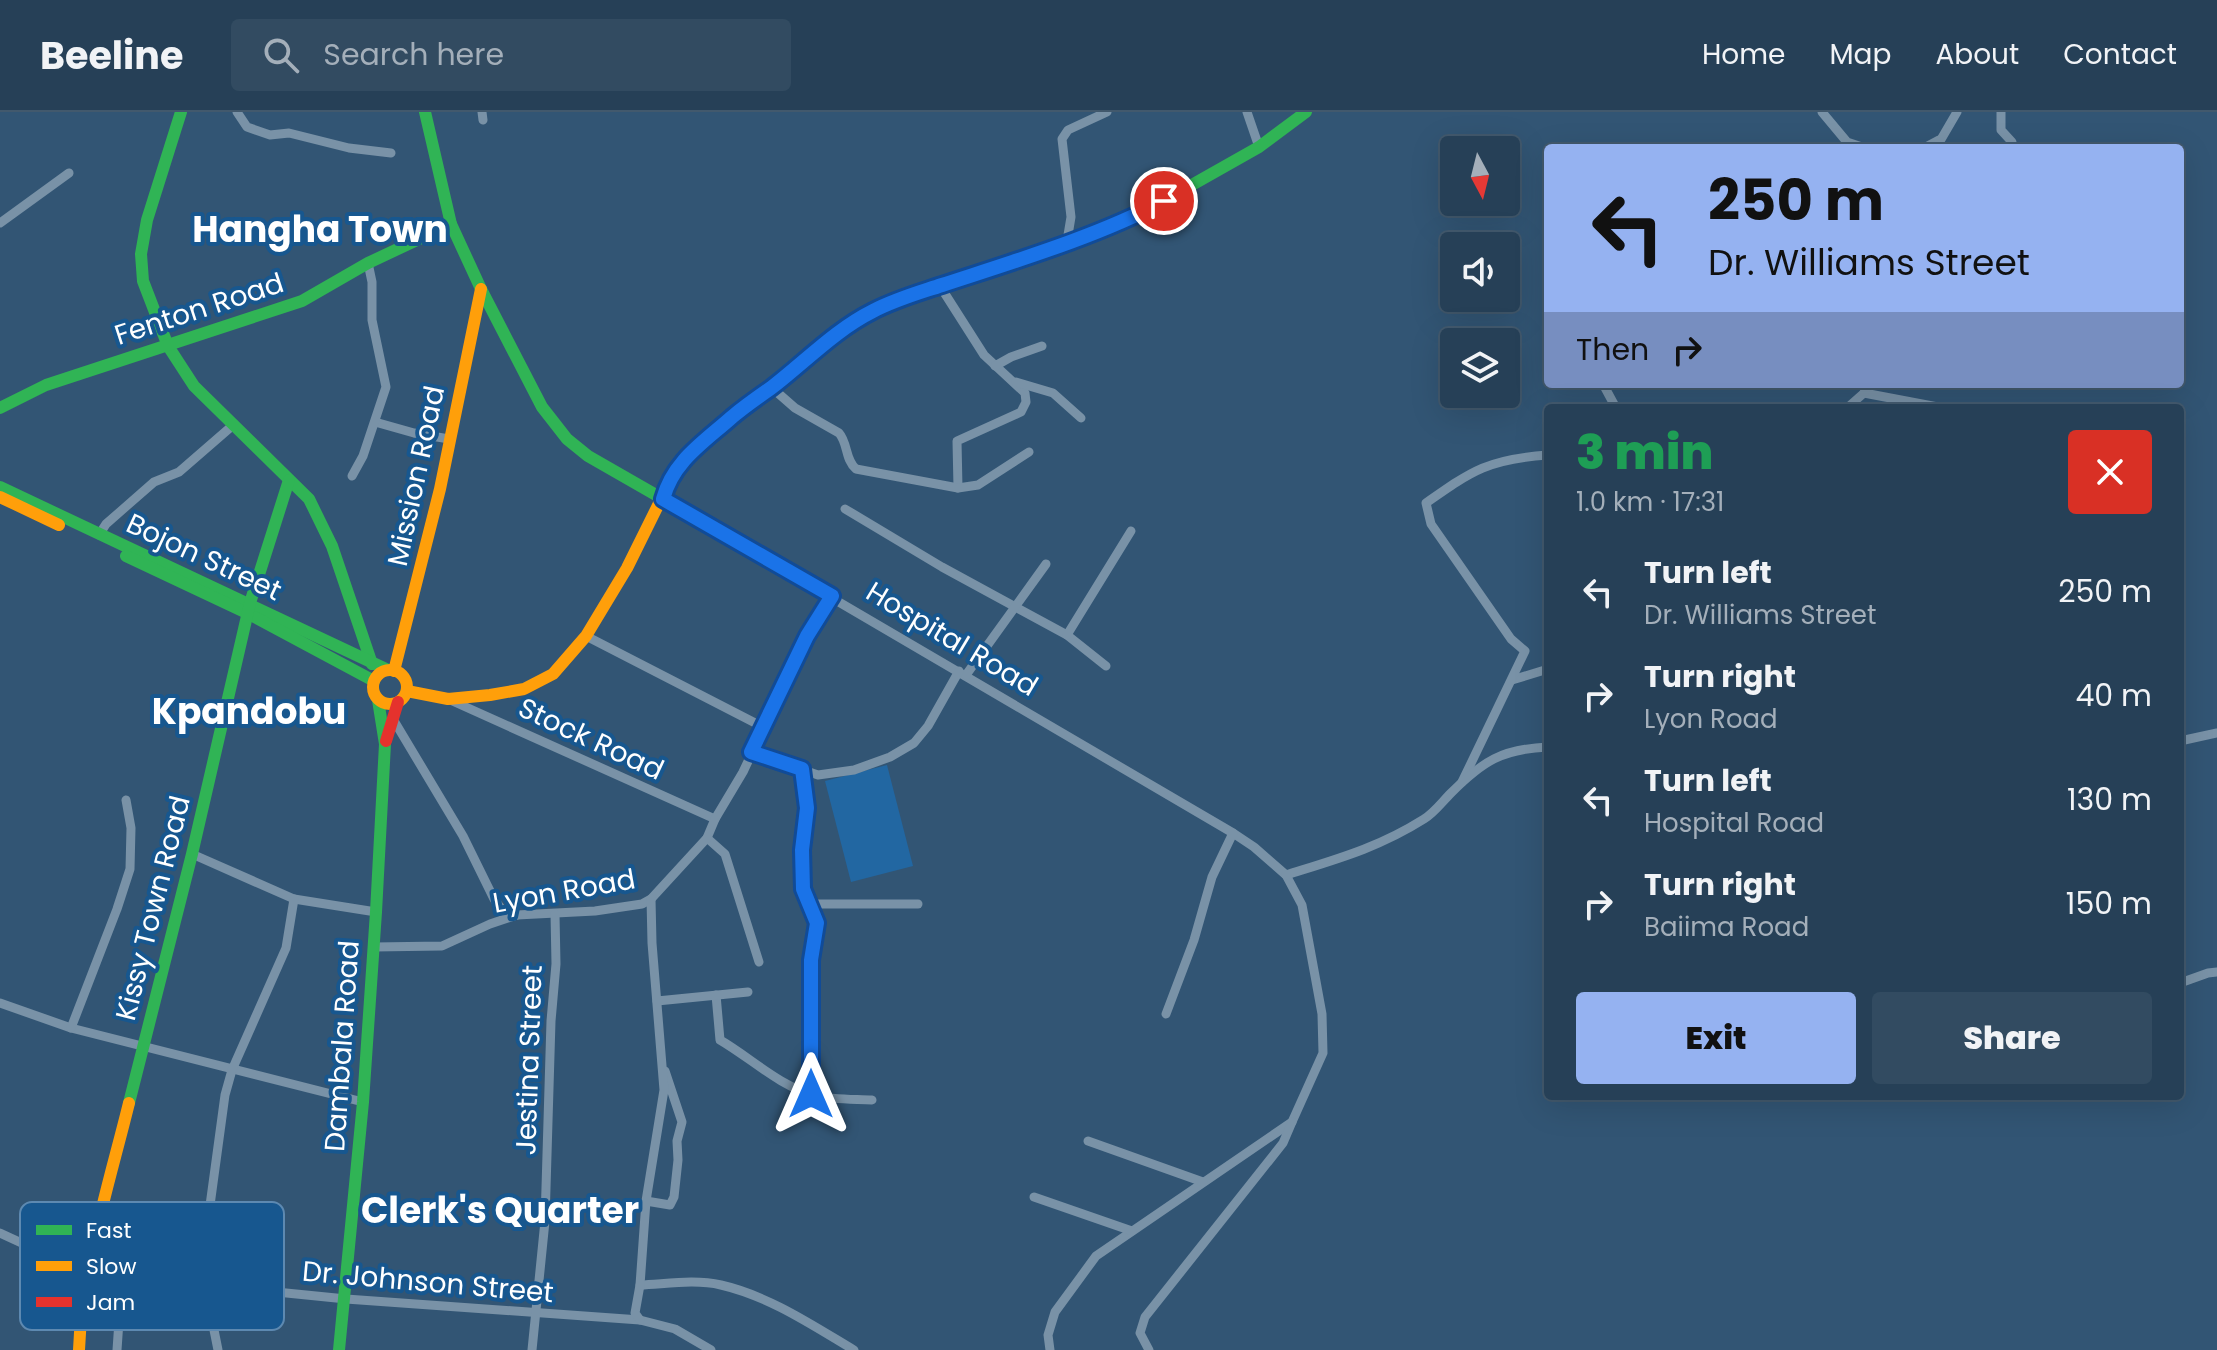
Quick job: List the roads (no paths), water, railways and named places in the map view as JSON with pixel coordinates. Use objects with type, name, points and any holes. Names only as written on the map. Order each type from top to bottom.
[{"type":"street","points":[[181,112],[147,220],[141,254],[143,281],[168,346],[194,386],[309,499],[322,520],[365,642],[368,670]]},
{"type":"street","points":[[237,112],[247,127],[270,135],[289,133],[349,148],[391,153]]},
{"type":"street","name":"Hospital Road","points":[[425,112],[451,224],[542,407],[567,439],[588,456],[1233,833],[1286,875]]},
{"type":"street","points":[[1067,241],[1071,217],[1062,139],[1068,130],[1107,112]]},
{"type":"street","points":[[407,691],[448,699],[490,695],[536,685],[553,674],[586,636],[663,499],[667,482],[679,463],[816,348],[869,312],[906,295],[940,286],[1144,212],[1259,147],[1306,112]]},
{"type":"street","points":[[1822,112],[1846,144]]},
{"type":"street","points":[[1938,144],[1957,112]]},
{"type":"street","points":[[2001,112],[2001,130],[2012,142]]},
{"type":"street","points":[[1247,113],[1259,147]]},
{"type":"street","points":[[0,223],[69,173]]},
{"type":"street","name":"Fenton Road","points":[[1,404],[46,385],[302,301],[368,263],[451,224]]},
{"type":"street","points":[[352,476],[363,456],[386,387],[372,320],[372,282],[368,263]]},
{"type":"street","points":[[940,286],[984,355],[1016,382],[1025,393],[1026,402],[1021,412],[957,441],[958,488]]},
{"type":"street","name":"Mission Road","points":[[391,671],[440,489],[481,289]]},
{"type":"street","points":[[995,366],[1042,346]]},
{"type":"street","points":[[1016,382],[1053,393],[1081,418]]},
{"type":"street","points":[[771,387],[795,408],[839,433],[844,439],[851,465],[856,469],[958,488],[978,485],[1029,452]]},
{"type":"street","points":[[1851,404],[1866,389],[1927,404]]},
{"type":"street","points":[[375,422],[449,439]]},
{"type":"street","points":[[99,535],[106,524],[154,482],[179,472],[232,426]]},
{"type":"street","points":[[1462,782],[1525,651],[1511,639],[1431,524],[1426,503],[1463,477],[1491,463],[1513,457],[1544,455]]},
{"type":"street","name":"Kissy Town Road","points":[[105,1202],[192,854],[248,608],[289,480]]},
{"type":"street","name":"Bojon Street","points":[[0,487],[368,670],[391,671]]},
{"type":"street","name":"Bojon Street","points":[[0,497],[248,608]]},
{"type":"street","points":[[845,509],[942,567],[1067,635],[1106,666]]},
{"type":"street","points":[[1067,635],[1131,531]]},
{"type":"street","points":[[751,752],[818,775],[854,770],[890,757],[914,743],[1046,564]]},
{"type":"street","name":"Lyon Road","points":[[374,947],[442,946],[517,915],[595,911],[642,904],[651,899],[707,838],[743,772],[807,636],[832,596]]},
{"type":"street","points":[[586,636],[763,727]]},
{"type":"street","name":"Dambala Road","points":[[339,1350],[363,1102],[385,744],[378,700],[368,670]]},
{"type":"street","points":[[1512,680],[1544,670]]},
{"type":"street","points":[[391,671],[404,677],[407,691]]},
{"type":"street","points":[[378,700],[389,704],[398,702],[407,691]]},
{"type":"street","name":"Stock Road","points":[[448,699],[715,819]]},
{"type":"street","name":"Dambala Road","points":[[385,744],[398,702]]},
{"type":"street","points":[[393,719],[463,836],[494,899],[503,911],[517,915]]},
{"type":"street","points":[[2184,740],[2217,733]]},
{"type":"street","points":[[1149,1350],[1140,1333],[1145,1317],[1283,1143],[1323,1053],[1322,1027],[1302,905],[1286,875],[1378,845],[1428,816],[1462,782],[1496,756],[1544,747]]},
{"type":"street","points":[[802,769],[807,808],[802,850],[803,889],[817,923],[811,960],[811,1094]]},
{"type":"street","points":[[71,1028],[130,869],[131,828],[126,800]]},
{"type":"street","points":[[1166,1014],[1194,940],[1212,877],[1233,833]]},
{"type":"street","points":[[707,838],[725,854],[759,962]]},
{"type":"street","points":[[192,854],[294,899],[376,912]]},
{"type":"street","points":[[210,1202],[225,1095],[232,1070],[286,948],[294,899]]},
{"type":"street","points":[[490,924],[494,899]]},
{"type":"street","points":[[640,1320],[635,1313],[646,1201],[664,1090],[651,899]]},
{"type":"street","points":[[811,904],[918,904]]},
{"type":"street","name":"Jestina Street","points":[[532,1350],[545,1221],[551,1021],[556,964],[555,914]]},
{"type":"street","points":[[2184,982],[2217,972]]},
{"type":"street","points":[[657,1001],[748,992]]},
{"type":"street","points":[[716,995],[720,1040],[747,1055],[773,1076],[827,1098],[872,1100]]},
{"type":"street","points":[[0,1003],[71,1028],[363,1102]]},
{"type":"street","points":[[646,1201],[670,1205],[674,1197],[678,1160],[677,1141],[682,1122],[661,1061]]},
{"type":"street","points":[[1050,1350],[1048,1335],[1055,1312],[1096,1256],[1292,1122]]},
{"type":"street","points":[[1088,1141],[1203,1182]]},
{"type":"street","points":[[1034,1197],[1132,1231]]},
{"type":"street","name":"Dr. Johnson Street","points":[[0,1233],[20,1242]]},
{"type":"street","points":[[640,1285],[720,1285],[782,1308],[854,1350]]},
{"type":"street","name":"Dr. Johnson Street","points":[[284,1293],[640,1320],[675,1329],[711,1350]]},
{"type":"street","name":"Kissy Town Road","points":[[79,1350],[81,1330]]},
{"type":"street","points":[[117,1350],[118,1330]]},
{"type":"street","points":[[214,1330],[218,1350]]},
{"type":"district","name":"Hangha Town","points":[[320,229]]},
{"type":"district","name":"Kpandobu","points":[[249,711]]},
{"type":"district","name":"Clerk's Quarter","points":[[500,1210]]}]
